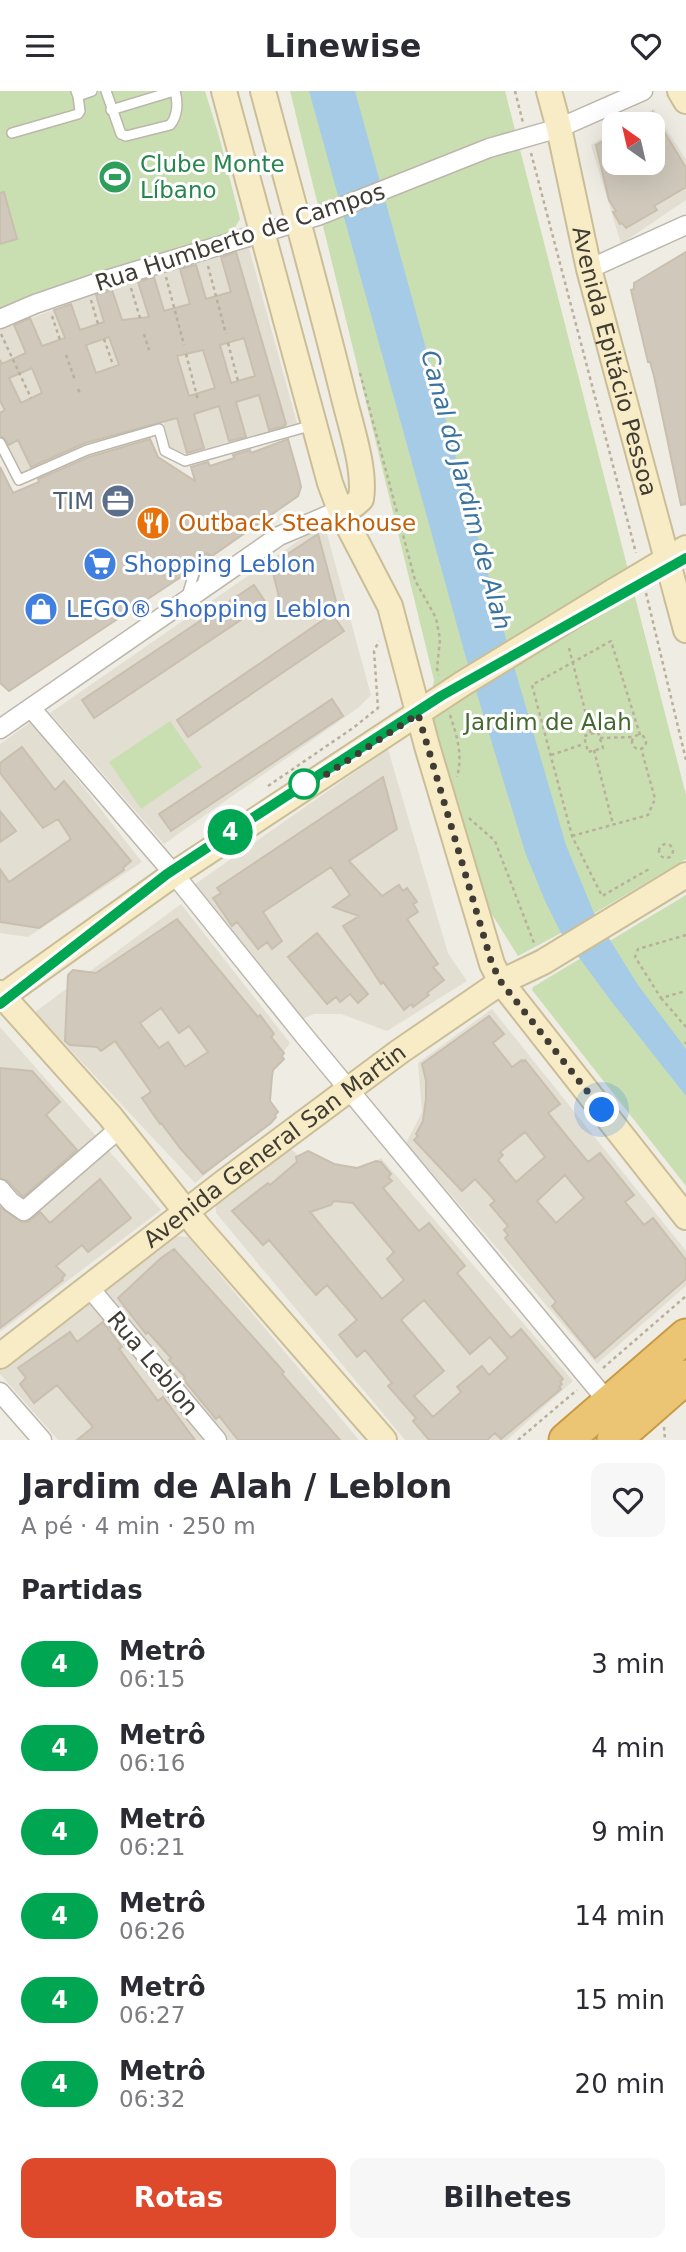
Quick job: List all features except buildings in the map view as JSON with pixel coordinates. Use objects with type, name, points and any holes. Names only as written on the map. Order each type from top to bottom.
[{"type":"highway","points":[[566,1440],[595,1395],[686,1336]]},
{"type":"highway","points":[[614,1440],[686,1377]]},
{"type":"main road","points":[[224,91],[330,482],[340,510],[390,606],[418,714],[492,964],[501,982],[686,1216]]},
{"type":"main road","points":[[263,91],[326,323],[357,455],[362,494],[358,502],[340,510]]},
{"type":"main road","name":"Avenida Epitácio Pessoa","points":[[548,91],[559,128],[589,269],[677,554],[686,630]]},
{"type":"main road","points":[[680,91],[686,101]]},
{"type":"main road","points":[[384,1440],[187,1211],[120,1128],[1,995],[174,874],[453,690],[677,554]]},
{"type":"main road","name":"Avenida General San Martin","points":[[0,1356],[348,1089],[501,982],[552,956],[686,875]]},
{"type":"street","name":"Rua Humberto de Campos","points":[[0,320],[35,304],[99,282],[333,210],[489,148],[559,128],[643,91]]},
{"type":"street","points":[[589,269],[686,225]]},
{"type":"street","points":[[0,729],[279,536],[340,510]]},
{"type":"street","points":[[31,708],[174,874],[595,1395]]},
{"type":"street","points":[[0,1189],[11,1202],[24,1211],[120,1128]]},
{"type":"street","name":"Rua Leblon","points":[[88,1286],[218,1440]]},
{"type":"street","points":[[0,1392],[42,1440]]},
{"type":"lane","points":[[12,133],[78,114],[80,111],[77,93],[92,91]]},
{"type":"lane","points":[[106,91],[111,110],[121,134],[126,136],[170,125],[175,120],[175,91],[111,110]]},
{"type":"lane","points":[[0,443],[19,479],[87,450],[159,429],[165,451],[185,461],[315,425]]},
{"type":"lane","points":[[200,590],[206,571],[206,560]]},
{"type":"lane","points":[[185,601],[193,569]]},
{"type":"path","points":[[515,91],[642,574],[686,760]]},
{"type":"path","points":[[209,269],[226,334]]},
{"type":"path","points":[[167,282],[184,345]]},
{"type":"path","points":[[132,292],[140,318]]},
{"type":"path","points":[[92,304],[99,324]]},
{"type":"path","points":[[51,316],[60,339]]},
{"type":"path","points":[[144,334],[149,350]]},
{"type":"path","points":[[3,339],[31,398]]},
{"type":"path","points":[[104,339],[113,365]]},
{"type":"path","points":[[228,342],[238,381]]},
{"type":"path","points":[[186,353],[198,400]]},
{"type":"path","points":[[66,355],[75,380]]},
{"type":"path","points":[[358,365],[415,580],[436,618],[440,639],[437,669],[453,690],[460,746],[460,766],[455,783]]},
{"type":"path","points":[[641,748],[646,741],[640,735],[611,641],[532,685],[572,836],[602,895],[651,868]]},
{"type":"path","points":[[569,647],[591,734]]},
{"type":"path","points":[[267,787],[378,708],[374,651]]},
{"type":"path","points":[[598,732],[600,738],[603,748],[588,752],[583,736],[598,732]]},
{"type":"path","points":[[600,738],[640,735]]},
{"type":"path","points":[[634,737],[633,745],[641,748]]},
{"type":"path","points":[[551,754],[586,744]]},
{"type":"path","points":[[572,836],[648,815],[655,799],[641,748]]},
{"type":"path","points":[[594,750],[613,824]]},
{"type":"path","points":[[464,811],[495,841],[552,956]]},
{"type":"path","points":[[667,843],[673,849],[671,856],[667,858],[662,857],[659,851],[660,846],[667,843]]},
{"type":"path","points":[[686,935],[638,949],[635,957],[661,998],[686,1027]]},
{"type":"path","points":[[661,998],[685,993]]},
{"type":"path","points":[[600,1370],[686,1296]]},
{"type":"path","points":[[518,1440],[595,1395]]},
{"type":"path","points":[[664,1427],[665,1440]]},
{"type":"shaded area","points":[[665,127],[686,160],[686,200],[621,244],[591,145],[602,138],[602,175],[665,175]]},
{"type":"shaded area","points":[[249,248],[297,423],[186,454],[170,447],[163,421],[84,444],[22,473],[0,433],[0,330],[95,294]]},
{"type":"shaded area","points":[[324,523],[371,695],[358,708],[164,844],[50,713]]},
{"type":"shaded area","points":[[32,721],[142,862],[28,937],[0,933],[0,744]]},
{"type":"shaded area","points":[[388,749],[448,953],[467,981],[387,1031],[341,1014],[314,1014],[300,1020],[191,887]]},
{"type":"shaded area","points":[[181,904],[290,1043],[266,1077],[273,1120],[195,1183],[35,1012]]},
{"type":"shaded area","points":[[492,1009],[686,1251],[686,1286],[597,1364],[406,1143],[422,1112],[418,1063]]},
{"type":"shaded area","points":[[0,1027],[161,1210],[0,1332]]},
{"type":"shaded area","points":[[290,1148],[307,1163],[360,1169],[381,1158],[573,1381],[507,1440],[405,1440],[216,1213],[216,1204]]},
{"type":"shaded area","points":[[176,1236],[188,1237],[359,1440],[225,1440],[102,1292]]},
{"type":"shaded area","points":[[91,1298],[213,1440],[58,1440],[0,1374],[0,1369]]},
{"type":"green space","name":"Clube Monte Líbano","points":[[0,91],[205,91],[240,219],[231,234],[0,310]]},
{"type":"green space","name":"Jardim de Alah","points":[[290,91],[505,91],[686,795],[686,859],[518,956],[486,905],[427,722],[434,680]]},
{"type":"green space","points":[[170,721],[202,767],[141,809],[109,762]]},
{"type":"green space","points":[[686,895],[686,1186],[532,990]]},
{"type":"water","points":[[309,91],[355,91],[505,635],[566,845],[594,913],[638,985],[686,1049],[686,1096],[561,933],[525,852],[466,658]]},
{"type":"metro line","name":"4","points":[[0,1004],[167,874],[240,826],[441,696],[686,558]]},
{"type":"place","name":"Clube Monte Líbano","points":[[115,177]]},
{"type":"place","name":"TIM","points":[[118,501]]},
{"type":"place","name":"Outback Steakhouse","points":[[153,523]]},
{"type":"place","name":"Shopping Leblon","points":[[100,564]]},
{"type":"place","name":"LEGO® Shopping Leblon","points":[[41,609]]},
{"type":"route","points":[[304,784],[315,782],[418,714],[492,964],[501,982],[602,1110]]},
{"type":"water label","name":"Canal do Jardim de Alah","points":[[466,490]]}]
